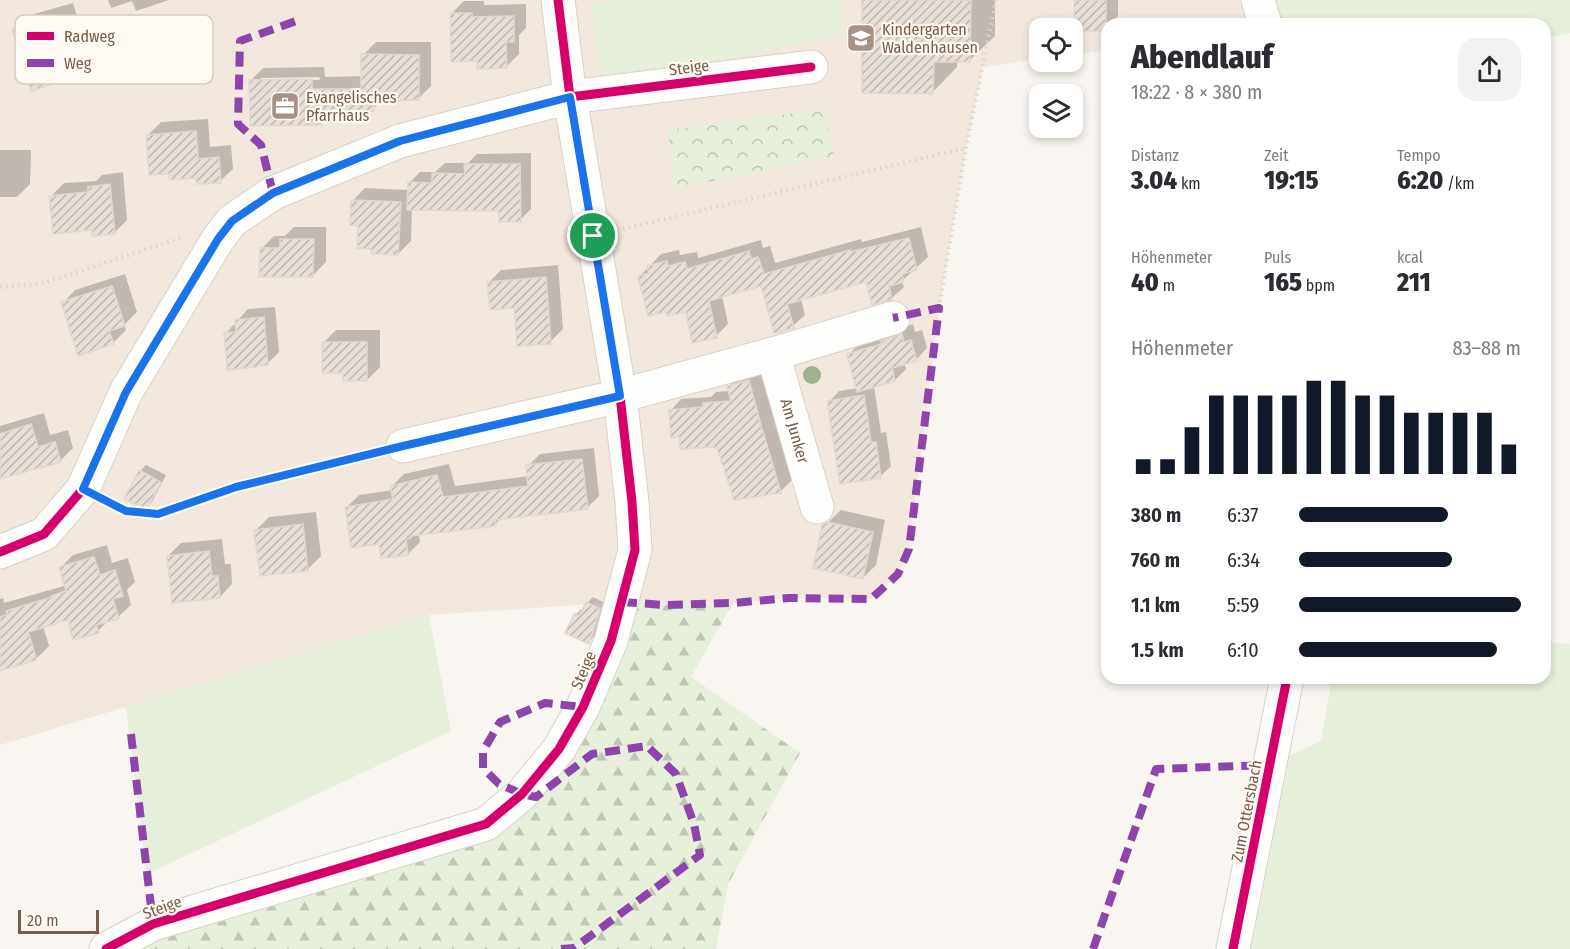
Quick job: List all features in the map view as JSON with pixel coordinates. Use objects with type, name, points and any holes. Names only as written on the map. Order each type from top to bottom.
[{"type":"street","name":"Steige","points":[[106,949],[153,924],[486,825],[522,794],[559,749],[583,708],[611,640],[634,550],[632,502],[620,396],[570,97],[558,0]]},
{"type":"street","points":[[1258,0],[1262,18]]},
{"type":"street","name":"Steige","points":[[570,97],[812,67]]},
{"type":"street","points":[[0,552],[44,534],[83,489],[126,392],[218,239],[232,221],[273,193],[389,145],[570,97]]},
{"type":"street","points":[[403,446],[620,396],[893,318]]},
{"type":"street","name":"Am Junker","points":[[773,354],[817,507]]},
{"type":"street","name":"Zum Ottersbach","points":[[1233,949],[1286,684]]},
{"type":"path","points":[[939,308],[966,148],[996,0]]},
{"type":"path","points":[[593,236],[966,148]]},
{"type":"path","points":[[0,287],[44,283],[198,232],[218,239]]},
{"type":"path","points":[[83,489],[126,511],[158,514],[236,487],[403,446]]},
{"type":"shaded area","points":[[0,0],[1258,0],[1263,18],[1101,18],[1101,51],[1083,54],[1083,18],[1029,18],[1029,60],[983,67],[966,148],[939,308],[909,549],[898,574],[871,599],[789,598],[733,603],[665,605],[622,602],[429,615],[0,745]]},
{"type":"green space","points":[[626,0],[840,0],[843,34],[602,86],[591,3]]},
{"type":"green space","points":[[1258,0],[1570,0],[1570,33],[1551,37],[1551,18],[1263,18]]},
{"type":"green space","points":[[824,109],[834,156],[675,189],[668,130]]},
{"type":"green space","points":[[622,602],[665,605],[733,603],[691,677],[800,753],[728,884],[716,949],[106,949],[486,824],[522,794]]},
{"type":"green space","points":[[429,615],[451,731],[147,874],[126,707]]},
{"type":"green space","points":[[1551,642],[1570,644],[1570,949],[1233,949],[1270,765],[1321,741],[1331,684],[1551,684]]},
{"type":"building","points":[[862,0],[971,0],[970,62],[934,62],[933,94],[862,93]]},
{"type":"building","points":[[1074,0],[1106,0],[1106,18],[1101,18],[1101,31],[1083,31],[1083,18],[1074,18]]},
{"type":"building","points":[[450,13],[472,13],[472,17],[514,16],[514,42],[506,42],[507,68],[477,69],[477,61],[451,62]]},
{"type":"building","points":[[361,54],[419,55],[419,100],[374,101],[374,111],[320,111],[321,125],[250,126],[249,80],[312,79],[312,89],[361,89]]},
{"type":"building","points":[[29,84],[53,84],[31,91]]},
{"type":"building","points":[[196,131],[198,159],[219,157],[221,183],[196,184],[196,178],[169,180],[169,174],[149,175],[146,135]]},
{"type":"building","points":[[464,164],[520,164],[521,222],[499,222],[498,211],[407,210],[408,182],[432,183],[432,173],[465,174]]},
{"type":"building","points":[[110,184],[115,234],[92,236],[92,230],[53,234],[49,196],[88,192],[88,187]]},
{"type":"building","points":[[351,200],[401,202],[398,255],[371,254],[371,249],[357,248],[358,226],[350,225]]},
{"type":"building","points":[[909,238],[917,270],[902,274],[904,282],[889,286],[892,300],[872,305],[866,282],[787,304],[794,328],[774,333],[761,286],[709,301],[717,338],[692,343],[686,312],[667,316],[666,312],[648,316],[638,276],[649,273],[647,266],[667,261],[668,266],[685,262],[687,269],[749,251],[751,259],[758,257],[764,274],[850,250],[850,252]]},
{"type":"building","points":[[280,239],[314,239],[313,277],[259,277],[260,248],[280,248]]},
{"type":"building","points":[[546,277],[551,344],[517,346],[514,308],[490,310],[487,282]]},
{"type":"building","points":[[112,286],[125,326],[109,331],[114,344],[78,356],[61,302]]},
{"type":"building","points":[[264,317],[268,365],[227,370],[224,333],[236,332],[235,320]]},
{"type":"building","points":[[902,334],[904,342],[911,340],[917,361],[892,368],[895,381],[857,392],[847,354],[882,344],[881,341]]},
{"type":"building","points":[[322,342],[367,342],[367,381],[343,381],[343,373],[322,373]]},
{"type":"building","points":[[749,380],[781,493],[734,500],[717,447],[680,449],[679,437],[671,438],[669,410],[703,407],[703,403],[731,401],[727,386]]},
{"type":"building","points":[[864,395],[871,442],[876,442],[881,478],[840,484],[827,401]]},
{"type":"building","points":[[31,424],[38,447],[55,442],[61,462],[0,479],[0,434]]},
{"type":"building","points":[[582,459],[588,509],[495,520],[496,526],[411,536],[406,539],[408,555],[381,559],[379,544],[351,548],[345,507],[393,499],[390,486],[437,475],[443,497],[528,486],[526,465]]},
{"type":"building","points":[[139,470],[161,482],[146,510],[124,499]]},
{"type":"building","points":[[827,522],[873,532],[863,579],[813,568],[822,525]]},
{"type":"building","points":[[303,524],[308,571],[260,576],[254,530]]},
{"type":"building","points":[[209,551],[212,576],[218,576],[220,598],[172,603],[167,556]]},
{"type":"building","points":[[94,557],[100,575],[115,570],[123,596],[113,599],[119,619],[96,625],[99,633],[73,640],[68,620],[28,632],[37,660],[0,671],[0,617],[8,614],[6,611],[66,591],[59,567]]},
{"type":"building","points":[[586,602],[600,609],[589,644],[565,633],[574,614],[579,616]]},
{"type":"marked path","points":[[273,193],[261,145],[238,124],[240,41],[296,21]]},
{"type":"marked path","points":[[622,602],[665,605],[733,603],[789,598],[871,599],[898,574],[909,549],[939,308],[893,318]]},
{"type":"marked path","points":[[561,949],[574,948],[700,855],[694,824],[676,774],[647,746],[592,754],[536,797],[522,794],[499,784],[483,768],[483,751],[500,722],[545,703],[583,707]]},
{"type":"marked path","points":[[131,734],[153,924]]},
{"type":"marked path","points":[[1093,949],[1156,769],[1270,765]]},
{"type":"cycle path","points":[[106,949],[153,924],[486,824],[522,794],[559,749],[583,707],[611,641],[635,550],[620,396],[570,97],[558,0]]},
{"type":"cycle path","points":[[0,552],[44,534],[83,489],[126,392],[218,239],[232,221],[273,193],[400,141],[570,97],[811,67]]},
{"type":"cycle path","points":[[1233,949],[1286,684]]},
{"type":"place","name":"Kindergarten Waldenhausen","points":[[861,38]]},
{"type":"place","name":"Evangelisches Pfarrhaus","points":[[285,106]]},
{"type":"route","points":[[570,97],[593,236],[620,396],[236,487],[158,514],[126,511],[83,489],[126,392],[218,239],[232,221],[273,193],[400,141],[570,97]]}]
